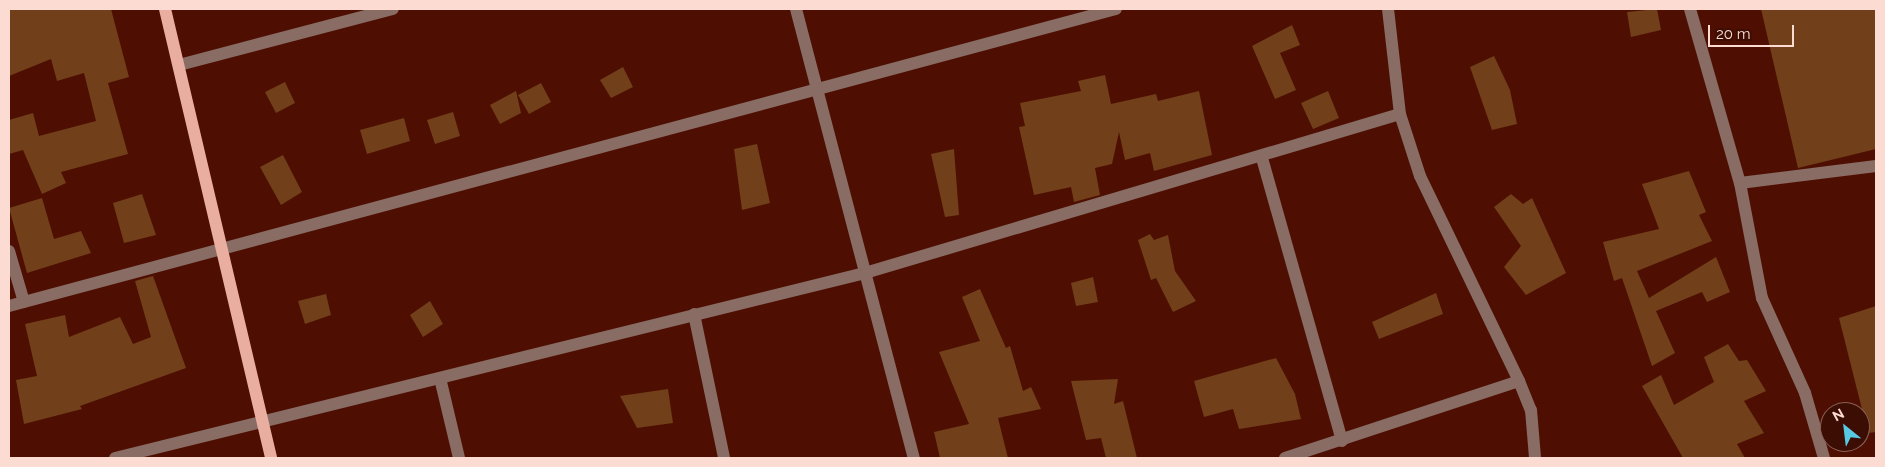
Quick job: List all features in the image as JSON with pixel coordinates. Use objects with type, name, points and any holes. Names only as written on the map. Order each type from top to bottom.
[{"type":"main road","points":[[166,9],[219,246],[271,458]]},
{"type":"street","points":[[179,65],[354,13],[392,9]]},
{"type":"street","points":[[796,9],[914,458]]},
{"type":"street","points":[[9,306],[219,246],[1116,9]]},
{"type":"street","points":[[1388,9],[1400,114],[1431,205],[1519,381],[1530,410],[1535,458]]},
{"type":"street","points":[[1690,9],[1740,183],[1762,298],[1804,393],[1824,458]]},
{"type":"street","points":[[115,458],[261,419],[440,378],[865,273],[1262,158],[1400,114]]},
{"type":"street","points":[[1262,158],[1342,441]]},
{"type":"street","points":[[1740,183],[1876,166]]},
{"type":"street","points":[[9,251],[24,302]]},
{"type":"street","points":[[694,314],[724,458]]},
{"type":"street","points":[[440,378],[459,458]]},
{"type":"street","points":[[1285,458],[1342,441],[1519,381]]},
{"type":"building","points":[[9,9],[111,9],[129,77],[108,83],[128,154],[61,172],[66,183],[42,194],[23,150],[9,154],[9,120],[33,113],[39,136],[96,121],[84,73],[57,81],[51,59],[9,76]]},
{"type":"building","points":[[1657,9],[1661,30],[1631,37],[1627,12]]},
{"type":"building","points":[[1761,9],[1876,9],[1876,149],[1798,168]]},
{"type":"building","points":[[1292,25],[1300,45],[1280,53],[1296,90],[1275,99],[1252,46]]},
{"type":"building","points":[[1494,56],[1510,90],[1517,124],[1492,130],[1470,67]]},
{"type":"building","points":[[623,67],[633,87],[611,98],[600,80]]},
{"type":"building","points":[[1105,75],[1111,104],[1156,94],[1158,101],[1199,91],[1212,155],[1154,171],[1150,153],[1125,160],[1119,132],[1112,164],[1095,168],[1100,195],[1074,202],[1071,187],[1034,195],[1019,127],[1025,126],[1020,103],[1081,91],[1078,81]]},
{"type":"building","points":[[285,82],[295,103],[276,113],[265,92]]},
{"type":"building","points":[[541,83],[551,102],[529,114],[518,95]]},
{"type":"building","points":[[516,91],[521,113],[500,124],[490,105]]},
{"type":"building","points":[[1328,91],[1339,118],[1313,129],[1301,103]]},
{"type":"building","points":[[453,112],[460,136],[435,144],[427,120]]},
{"type":"building","points":[[404,118],[410,141],[367,154],[360,130]]},
{"type":"building","points":[[757,144],[770,203],[742,210],[734,149]]},
{"type":"building","points":[[954,149],[959,215],[945,217],[931,154]]},
{"type":"building","points":[[283,155],[302,192],[281,205],[260,167]]},
{"type":"building","points":[[1689,171],[1706,212],[1699,215],[1712,241],[1637,271],[1649,298],[1716,257],[1730,292],[1707,302],[1702,292],[1656,311],[1675,353],[1652,366],[1622,278],[1614,281],[1603,242],[1659,229],[1642,184]]},
{"type":"building","points":[[142,194],[156,235],[124,243],[113,203]]},
{"type":"building","points":[[1511,194],[1523,204],[1532,198],[1566,273],[1526,295],[1504,267],[1521,246],[1494,207]]},
{"type":"building","points":[[42,198],[54,239],[81,231],[91,253],[27,273],[9,208]]},
{"type":"building","points":[[1150,234],[1154,240],[1168,235],[1175,271],[1196,301],[1173,312],[1156,278],[1151,280],[1138,240]]},
{"type":"building","points":[[153,276],[186,368],[80,406],[82,409],[24,424],[16,380],[37,376],[25,324],[65,315],[69,337],[120,317],[133,344],[151,337],[135,281]]},
{"type":"building","points":[[1093,277],[1098,302],[1076,306],[1071,283]]},
{"type":"building","points":[[980,289],[1006,348],[1010,346],[1023,391],[1031,387],[1041,409],[998,418],[1008,458],[940,458],[934,432],[969,424],[939,352],[980,341],[962,297]]},
{"type":"building","points":[[1436,293],[1443,314],[1379,339],[1372,322]]},
{"type":"building","points":[[326,294],[331,315],[305,324],[298,301]]},
{"type":"building","points":[[430,301],[443,324],[423,337],[410,315]]},
{"type":"building","points":[[1876,306],[1876,432],[1870,433],[1870,402],[1860,402],[1839,318]]},
{"type":"building","points":[[1728,344],[1739,361],[1747,360],[1766,391],[1744,401],[1764,433],[1737,444],[1745,458],[1683,458],[1642,386],[1661,375],[1674,405],[1714,382],[1704,357]]},
{"type":"building","points":[[1276,358],[1295,394],[1301,419],[1239,429],[1233,409],[1204,417],[1194,381]]},
{"type":"building","points":[[1118,379],[1114,404],[1123,401],[1137,458],[1106,458],[1101,438],[1086,440],[1071,381]]},
{"type":"building","points":[[668,389],[673,423],[637,428],[620,396]]}]
